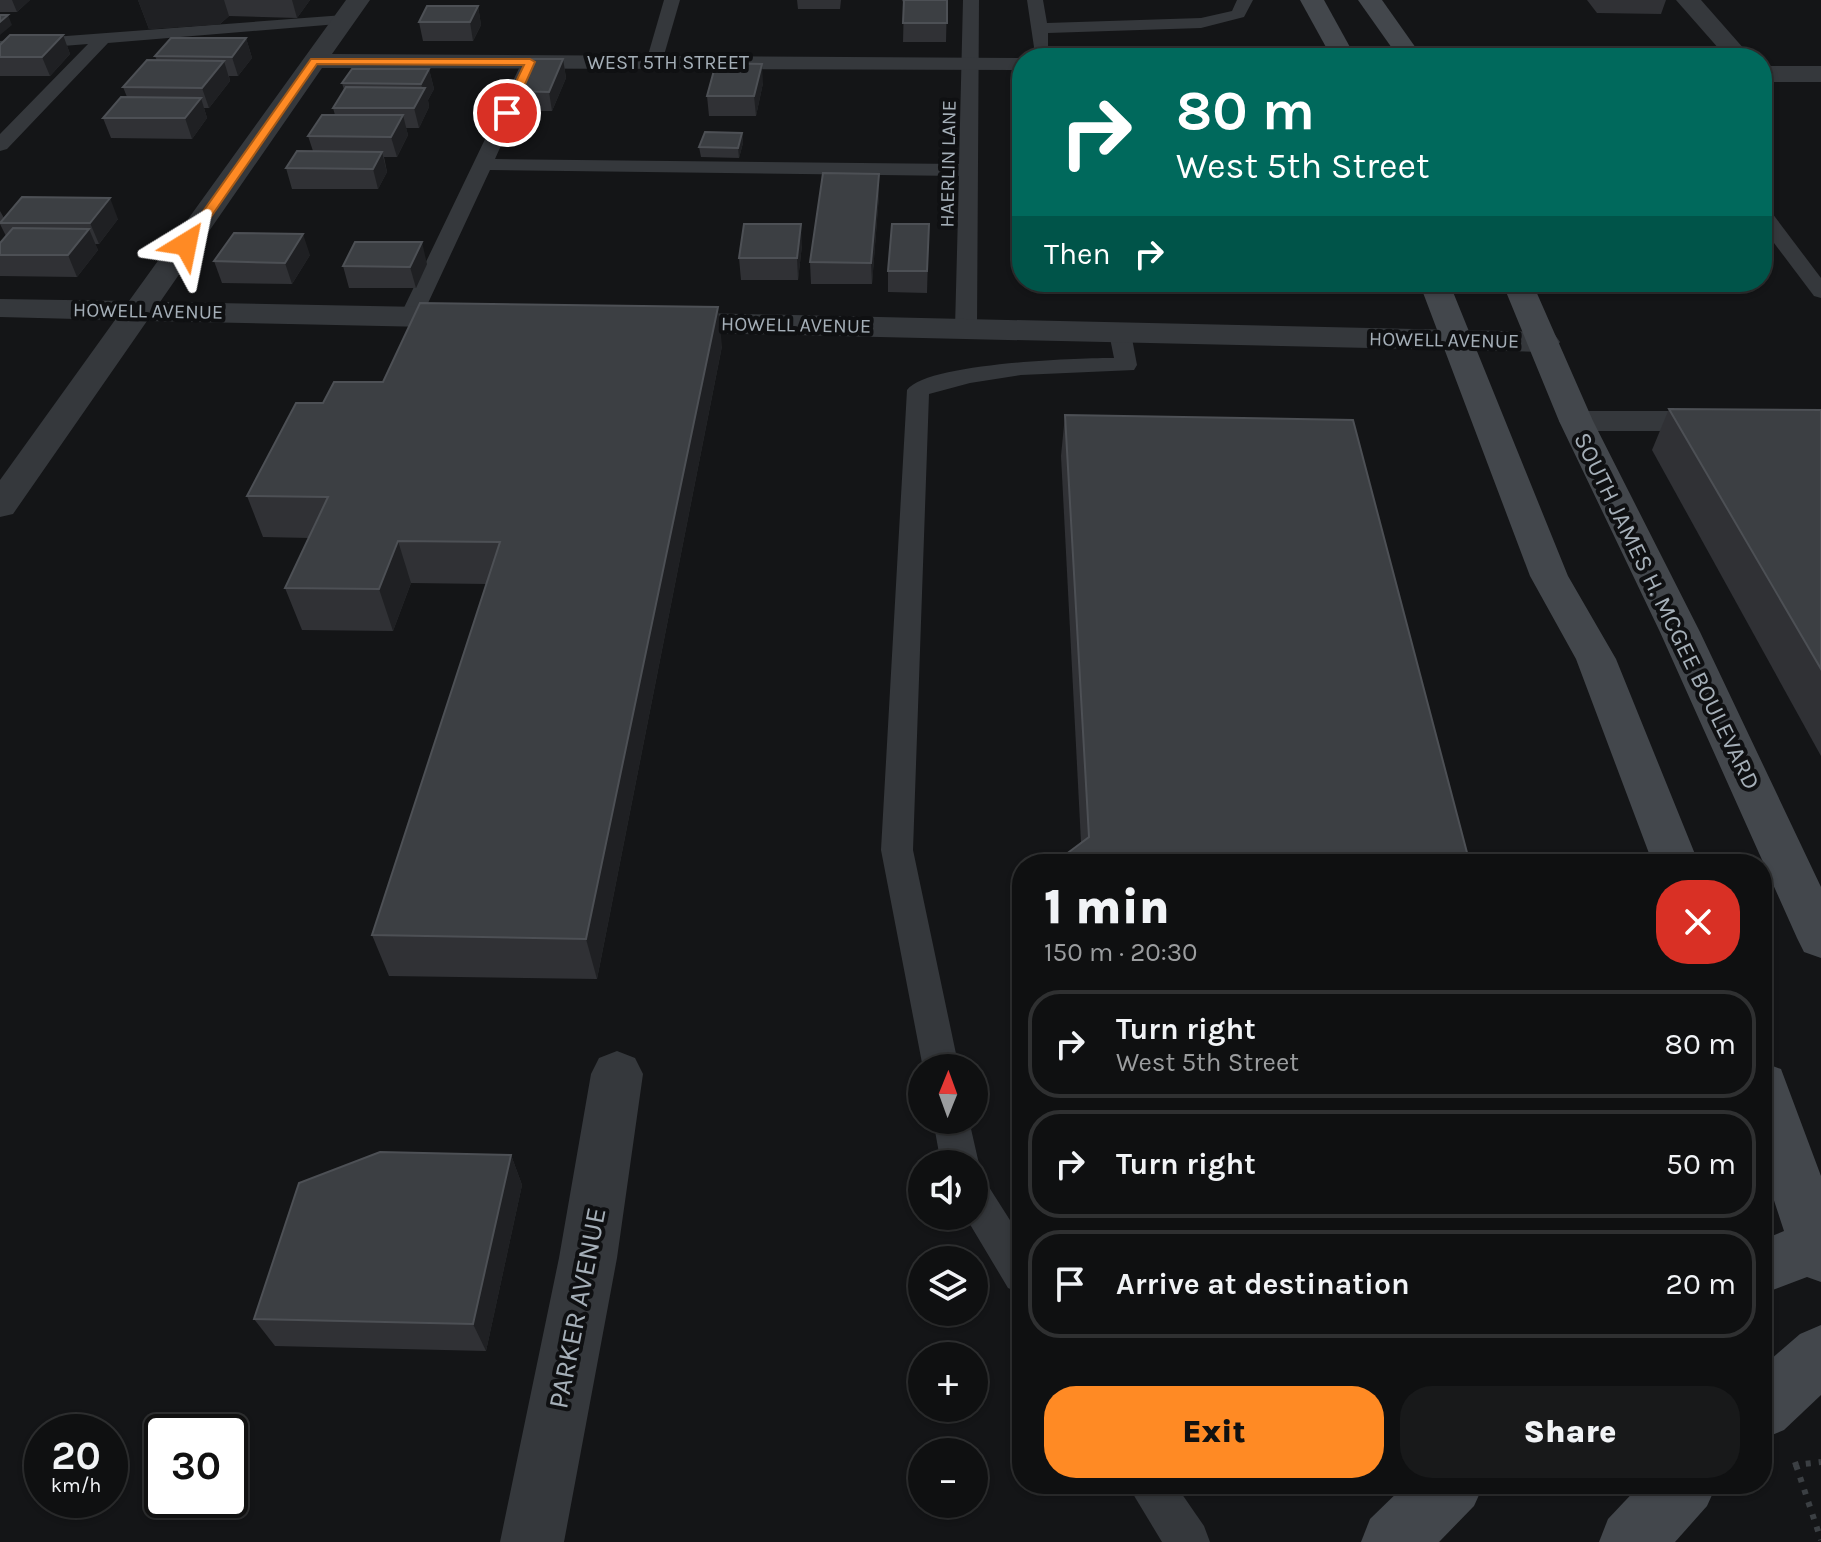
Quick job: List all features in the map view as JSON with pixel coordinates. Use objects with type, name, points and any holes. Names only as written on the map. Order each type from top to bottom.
[{"type":"main road","points":[[1312,0],[1338,48]]},
{"type":"main road","points":[[1370,0],[1404,48]]},
{"type":"main road","points":[[1438,292],[1549,576],[1596,659],[1672,854]]},
{"type":"main road","name":"SOUTH JAMES H. MCGEE BOULEVARD","points":[[1522,292],[1576,421],[1680,632],[1821,938]]},
{"type":"main road","points":[[1772,1113],[1820,1248],[1772,1264]]},
{"type":"main road","points":[[1772,1399],[1821,1355]]},
{"type":"main road","points":[[1393,1542],[1442,1494]]},
{"type":"main road","points":[[1631,1542],[1676,1494]]},
{"type":"street","points":[[1688,0],[1731,48]]},
{"type":"street","points":[[0,506],[351,10]]},
{"type":"street","name":"WEST 5TH STREET","points":[[314,61],[1012,63]]},
{"type":"street","points":[[1772,74],[1821,74]]},
{"type":"street","name":"HOWELL AVENUE","points":[[0,308],[504,318]]},
{"type":"street","name":"HOWELL AVENUE","points":[[628,321],[1544,342]]},
{"type":"street","points":[[1576,421],[1821,421]]},
{"type":"street","name":"PARKER AVENUE","points":[[532,1542],[588,1258],[617,1074]]},
{"type":"lane","points":[[654,62],[672,0]]},
{"type":"lane","name":"HAERLIN LANE","points":[[966,328],[971,0]]},
{"type":"lane","points":[[1035,0],[1040,48]]},
{"type":"lane","points":[[1039,28],[1201,23],[1238,14],[1245,0]]},
{"type":"lane","points":[[0,46],[103,38],[351,10]]},
{"type":"lane","points":[[0,145],[103,38]]},
{"type":"lane","points":[[411,316],[530,62]]},
{"type":"lane","points":[[483,164],[970,170]]},
{"type":"lane","points":[[1772,226],[1821,292]]},
{"type":"lane","points":[[938,1054],[897,850],[918,390],[960,375],[1045,365],[1126,365],[1120,333]]},
{"type":"lane","points":[[988,1219],[1012,1259]]},
{"type":"lane","points":[[1156,1494],[1188,1542]]},
{"type":"path","points":[[1796,1465],[1821,1540]]},
{"type":"building","points":[[904,0],[947,0],[947,23],[903,23]]},
{"type":"building","points":[[427,6],[478,6],[470,22],[419,22]]},
{"type":"building","points":[[10,35],[63,35],[42,57],[0,57],[0,45]]},
{"type":"building","points":[[171,38],[246,38],[232,57],[155,56]]},
{"type":"building","points":[[529,59],[563,59],[549,92],[514,91]]},
{"type":"building","points":[[147,60],[224,61],[202,88],[123,87]]},
{"type":"building","points":[[716,63],[762,64],[754,96],[707,96]]},
{"type":"building","points":[[352,69],[429,69],[421,84],[342,83]]},
{"type":"building","points":[[346,87],[425,88],[414,108],[333,108]]},
{"type":"building","points":[[121,97],[201,98],[185,118],[103,118]]},
{"type":"building","points":[[322,115],[403,115],[391,137],[308,136]]},
{"type":"building","points":[[705,132],[742,133],[738,148],[699,147]]},
{"type":"building","points":[[297,151],[382,152],[373,169],[286,168]]},
{"type":"building","points":[[823,173],[879,174],[871,263],[810,262]]},
{"type":"building","points":[[22,197],[110,198],[90,223],[0,223]]},
{"type":"building","points":[[744,224],[801,224],[797,258],[739,258]]},
{"type":"building","points":[[892,224],[929,224],[927,271],[888,271]]},
{"type":"building","points":[[13,228],[89,229],[68,255],[0,255],[0,243]]},
{"type":"building","points":[[234,233],[303,234],[285,263],[214,261]]},
{"type":"building","points":[[355,242],[422,242],[410,267],[343,266]]},
{"type":"building","points":[[420,303],[718,307],[586,939],[372,935],[500,542],[398,541],[379,589],[285,588],[328,497],[247,496],[296,403],[323,403],[334,382],[383,382]]},
{"type":"building","points":[[1669,409],[1821,410],[1821,669]]},
{"type":"building","points":[[1065,415],[1353,420],[1467,854],[1066,854],[1089,837]]},
{"type":"building","points":[[380,1152],[511,1155],[473,1324],[254,1319],[299,1183]]},
{"type":"route","points":[[186,244],[314,61],[530,62],[507,113]]}]
